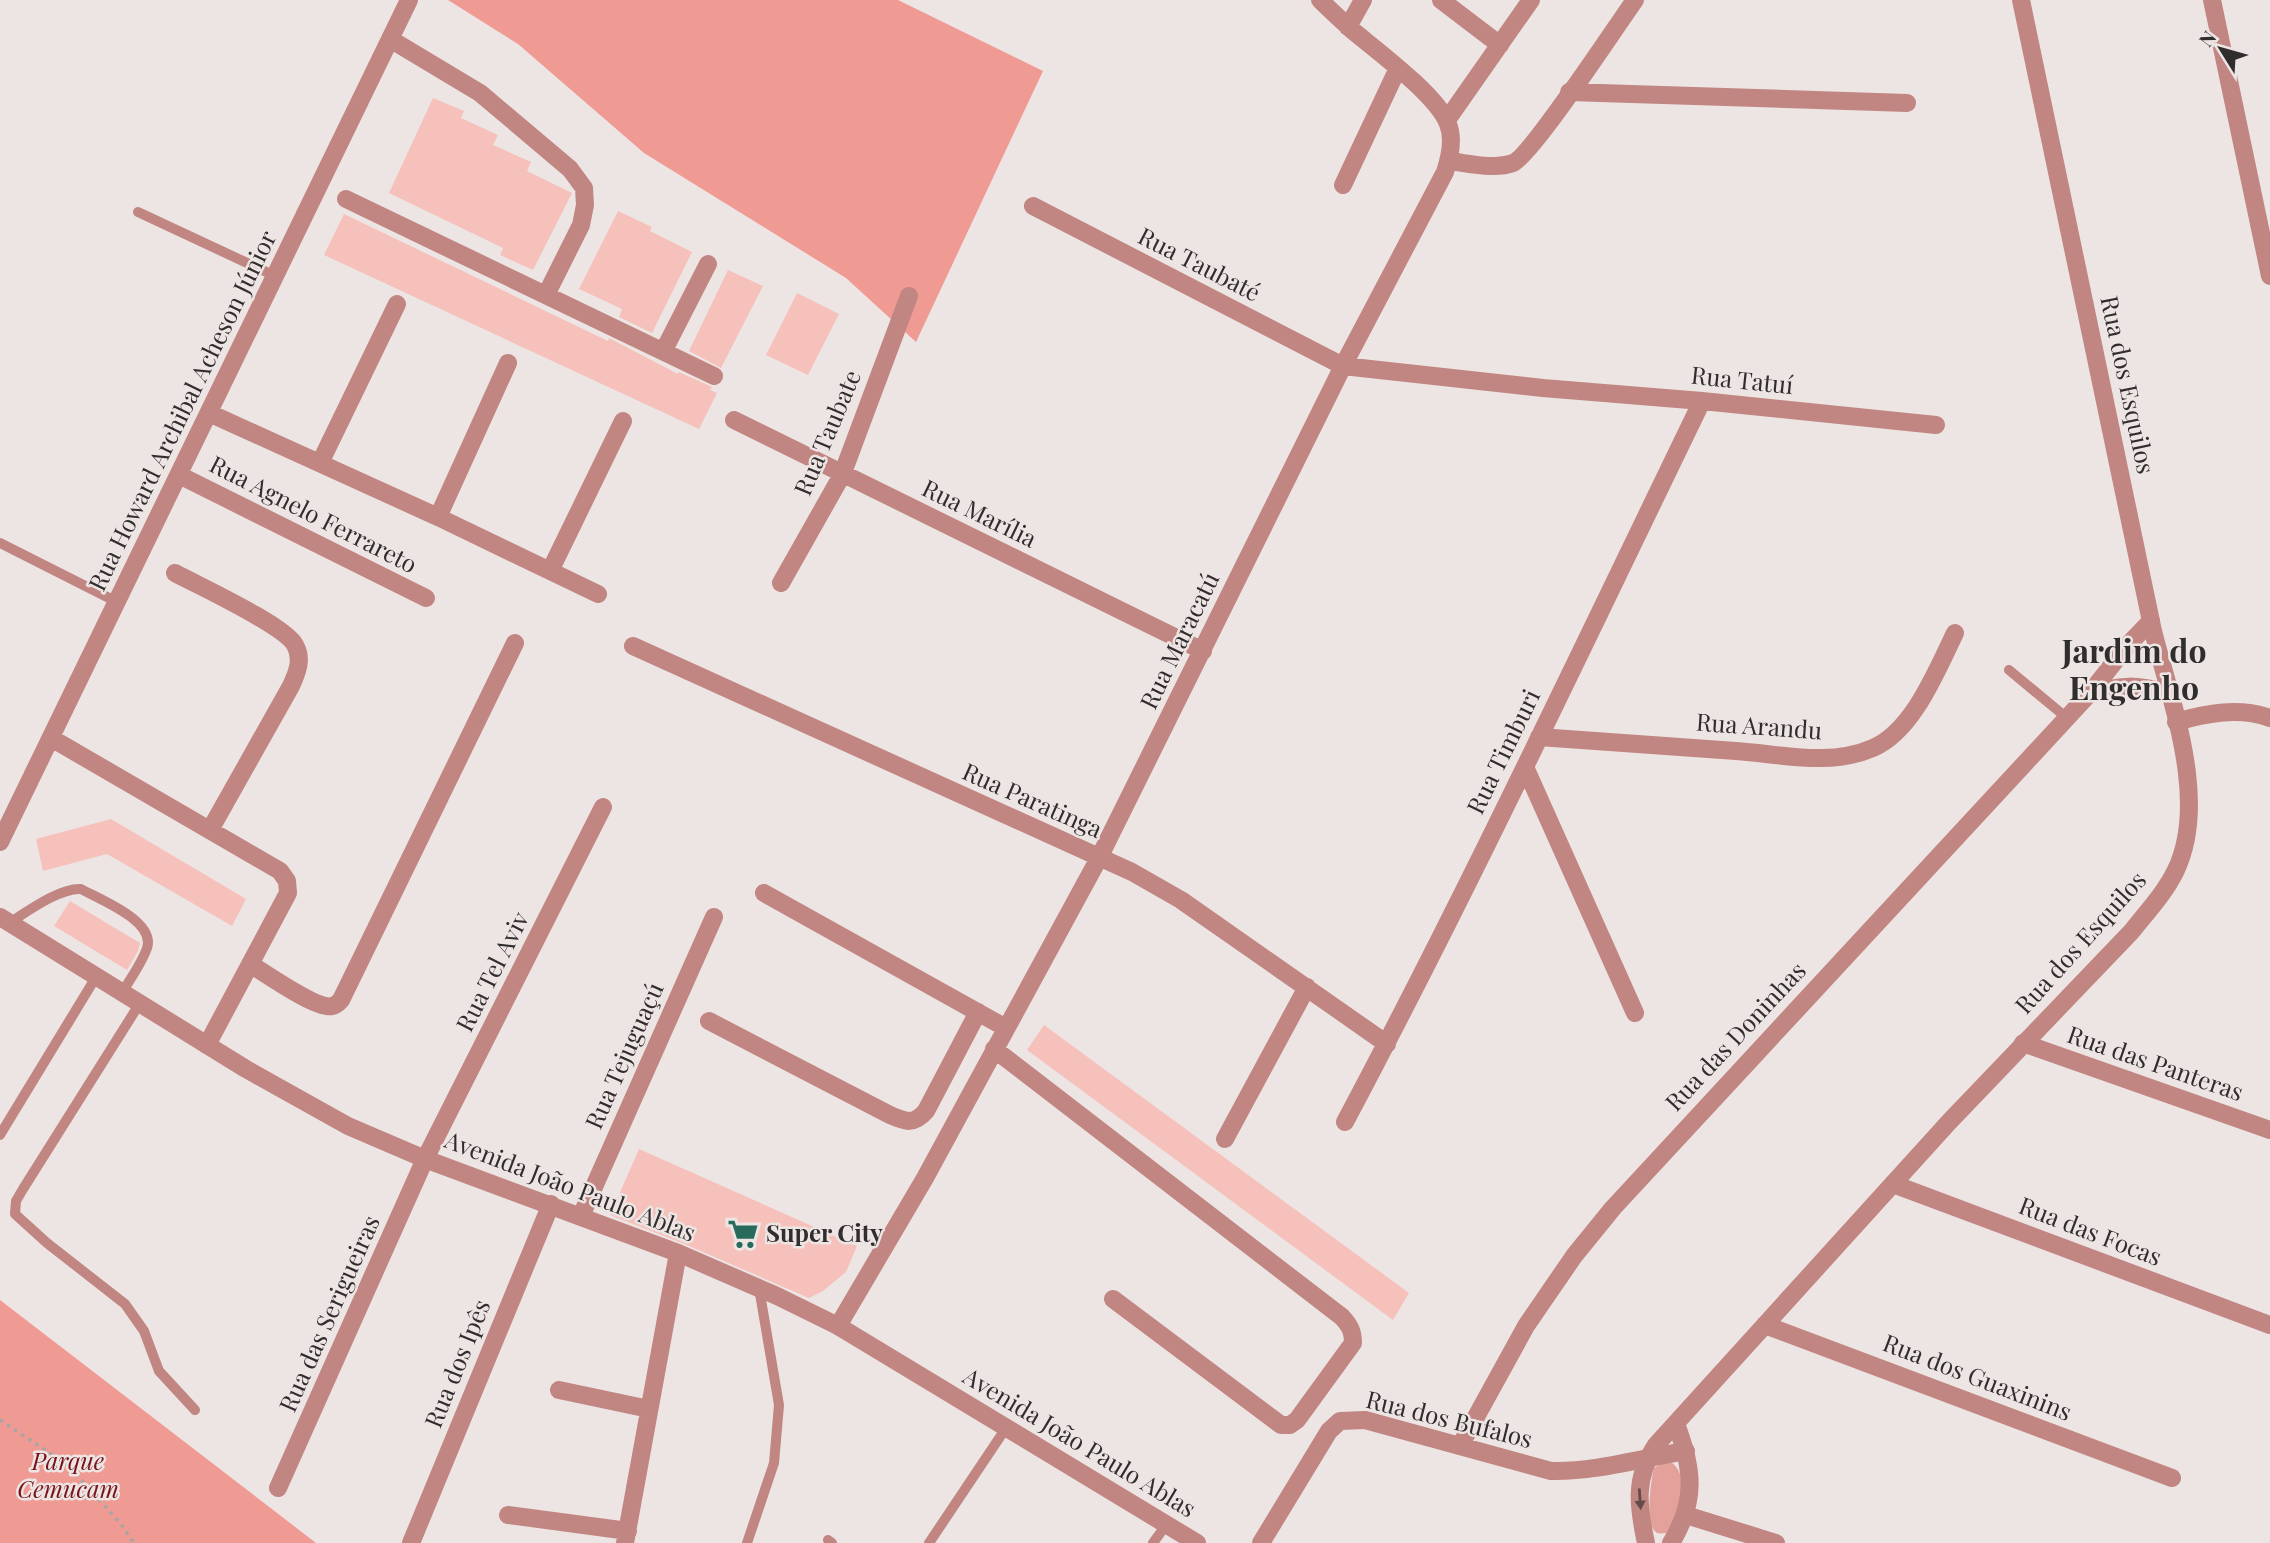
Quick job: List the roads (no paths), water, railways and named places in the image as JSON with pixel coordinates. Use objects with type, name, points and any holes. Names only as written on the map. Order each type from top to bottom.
[{"type":"street","name":"Rua Howard Archibal Acheson Júnior","points":[[0,842],[409,0]]},
{"type":"street","points":[[1320,0],[1398,68],[1437,106],[1447,120],[1531,0]]},
{"type":"street","points":[[1348,27],[1363,0]]},
{"type":"street","points":[[1441,0],[1500,45]]},
{"type":"street","points":[[1448,161],[1500,166],[1516,162],[1540,134],[1635,0]]},
{"type":"street","name":"Rua dos Esquilos","points":[[1646,1543],[1639,1488],[1648,1457],[1656,1445],[1893,1184],[2132,931],[2175,872],[2185,845],[2188,781],[2151,621],[2021,0]]},
{"type":"street","points":[[2212,0],[2270,276]]},
{"type":"street","points":[[390,39],[480,93],[570,169],[584,188],[585,205],[581,225],[546,295]]},
{"type":"street","points":[[1343,185],[1398,68]]},
{"type":"street","points":[[1569,92],[1907,103]]},
{"type":"street","name":"Rua Maracatú","points":[[838,1326],[925,1178],[1099,858],[1343,366],[1445,172],[1451,133],[1447,120]]},
{"type":"street","points":[[346,199],[715,376]]},
{"type":"street","name":"Rua Taubaté","points":[[1033,206],[1343,366]]},
{"type":"street","points":[[664,350],[708,264]]},
{"type":"street","name":"Rua Taubate","points":[[781,583],[842,475],[909,296]]},
{"type":"street","points":[[320,463],[397,304]]},
{"type":"street","points":[[438,517],[509,363]]},
{"type":"street","name":"Rua Tatuí","points":[[1343,366],[1936,425]]},
{"type":"street","name":"Rua Timburi","points":[[1345,1122],[1387,1044],[1525,767],[1702,401]]},
{"type":"street","points":[[209,413],[438,517],[597,594]]},
{"type":"street","name":"Rua Marília","points":[[734,420],[1203,651]]},
{"type":"street","points":[[550,571],[623,421]]},
{"type":"street","name":"Rua Agnelo Ferrareto","points":[[179,475],[426,598]]},
{"type":"street","points":[[175,573],[279,629],[297,647],[298,671],[291,686],[210,830]]},
{"type":"street","name":"Rua das Doninhas","points":[[1460,1446],[1526,1326],[1574,1256],[1613,1208],[2090,693],[2127,646],[2151,621]]},
{"type":"street","name":"Rua Arandu","points":[[1539,737],[1740,751],[1796,758],[1844,756],[1874,748],[1896,731],[1924,698],[1955,633]]},
{"type":"street","points":[[250,964],[314,1003],[336,1006],[515,642]]},
{"type":"street","name":"Rua Paratinga","points":[[633,646],[1132,872],[1181,900],[1387,1044]]},
{"type":"street","points":[[2090,693],[2121,686],[2142,686],[2169,693]]},
{"type":"street","points":[[2176,722],[2205,713],[2233,712],[2270,718]]},
{"type":"street","points":[[51,738],[280,871],[288,881],[288,893],[207,1045]]},
{"type":"street","points":[[1525,767],[1635,1013]]},
{"type":"street","name":"Rua Tel Aviv","points":[[425,1160],[603,807]]},
{"type":"street","points":[[764,893],[1006,1028]]},
{"type":"street","name":"Rua Tejuguaçú","points":[[581,1216],[714,917]]},
{"type":"street","name":"Avenida João Paulo Ablas","points":[[5,920],[283,1091],[348,1126],[425,1160],[551,1204],[678,1253],[838,1326],[1197,1543]]},
{"type":"street","points":[[1225,1139],[1307,987]]},
{"type":"street","points":[[709,1021],[890,1115],[911,1122],[919,1119],[926,1111],[978,1012]]},
{"type":"street","name":"Rua das Panteras","points":[[2024,1044],[2270,1130]]},
{"type":"street","points":[[995,1049],[1342,1317],[1350,1325],[1353,1343],[1297,1420],[1290,1425],[1281,1425],[1113,1299]]},
{"type":"street","name":"Rua das Serigueiras","points":[[278,1488],[425,1160]]},
{"type":"street","name":"Rua das Focas","points":[[1893,1184],[2270,1325]]},
{"type":"street","name":"Rua dos Ipês","points":[[411,1543],[551,1204]]},
{"type":"street","points":[[508,1515],[627,1537],[678,1253]]},
{"type":"street","name":"Rua dos Guaxinins","points":[[1765,1325],[2172,1478]]},
{"type":"street","points":[[559,1390],[649,1409]]},
{"type":"street","name":"Rua dos Bufalos","points":[[1261,1543],[1318,1447],[1340,1421],[1364,1420],[1551,1472],[1578,1472],[1686,1451]]},
{"type":"street","points":[[1671,1543],[1686,1515],[1691,1482],[1686,1451],[1676,1424]]},
{"type":"street","points":[[1686,1515],[1776,1543]]},
{"type":"lane","points":[[138,212],[275,276]]},
{"type":"lane","points":[[0,542],[117,602]]},
{"type":"lane","points":[[2009,670],[2067,718]]},
{"type":"lane","points":[[5,920],[72,888],[80,889],[129,915],[148,936],[148,947],[122,993]]},
{"type":"lane","points":[[0,1135],[96,976]]},
{"type":"lane","points":[[140,1003],[23,1189],[16,1201],[15,1214],[47,1243],[125,1304],[144,1331],[159,1371],[195,1410]]},
{"type":"lane","points":[[747,1543],[774,1463],[779,1405],[759,1288]]},
{"type":"lane","points":[[929,1543],[1006,1428]]},
{"type":"lane","points":[[1153,1543],[1166,1525]]},
{"type":"place","name":"Super City","points":[[743,1234]]},
{"type":"district","name":"Jardim do Engenho","points":[[2134,670]]},
{"type":"park label","name":"Parque Cemucam","points":[[68,1476]]}]
